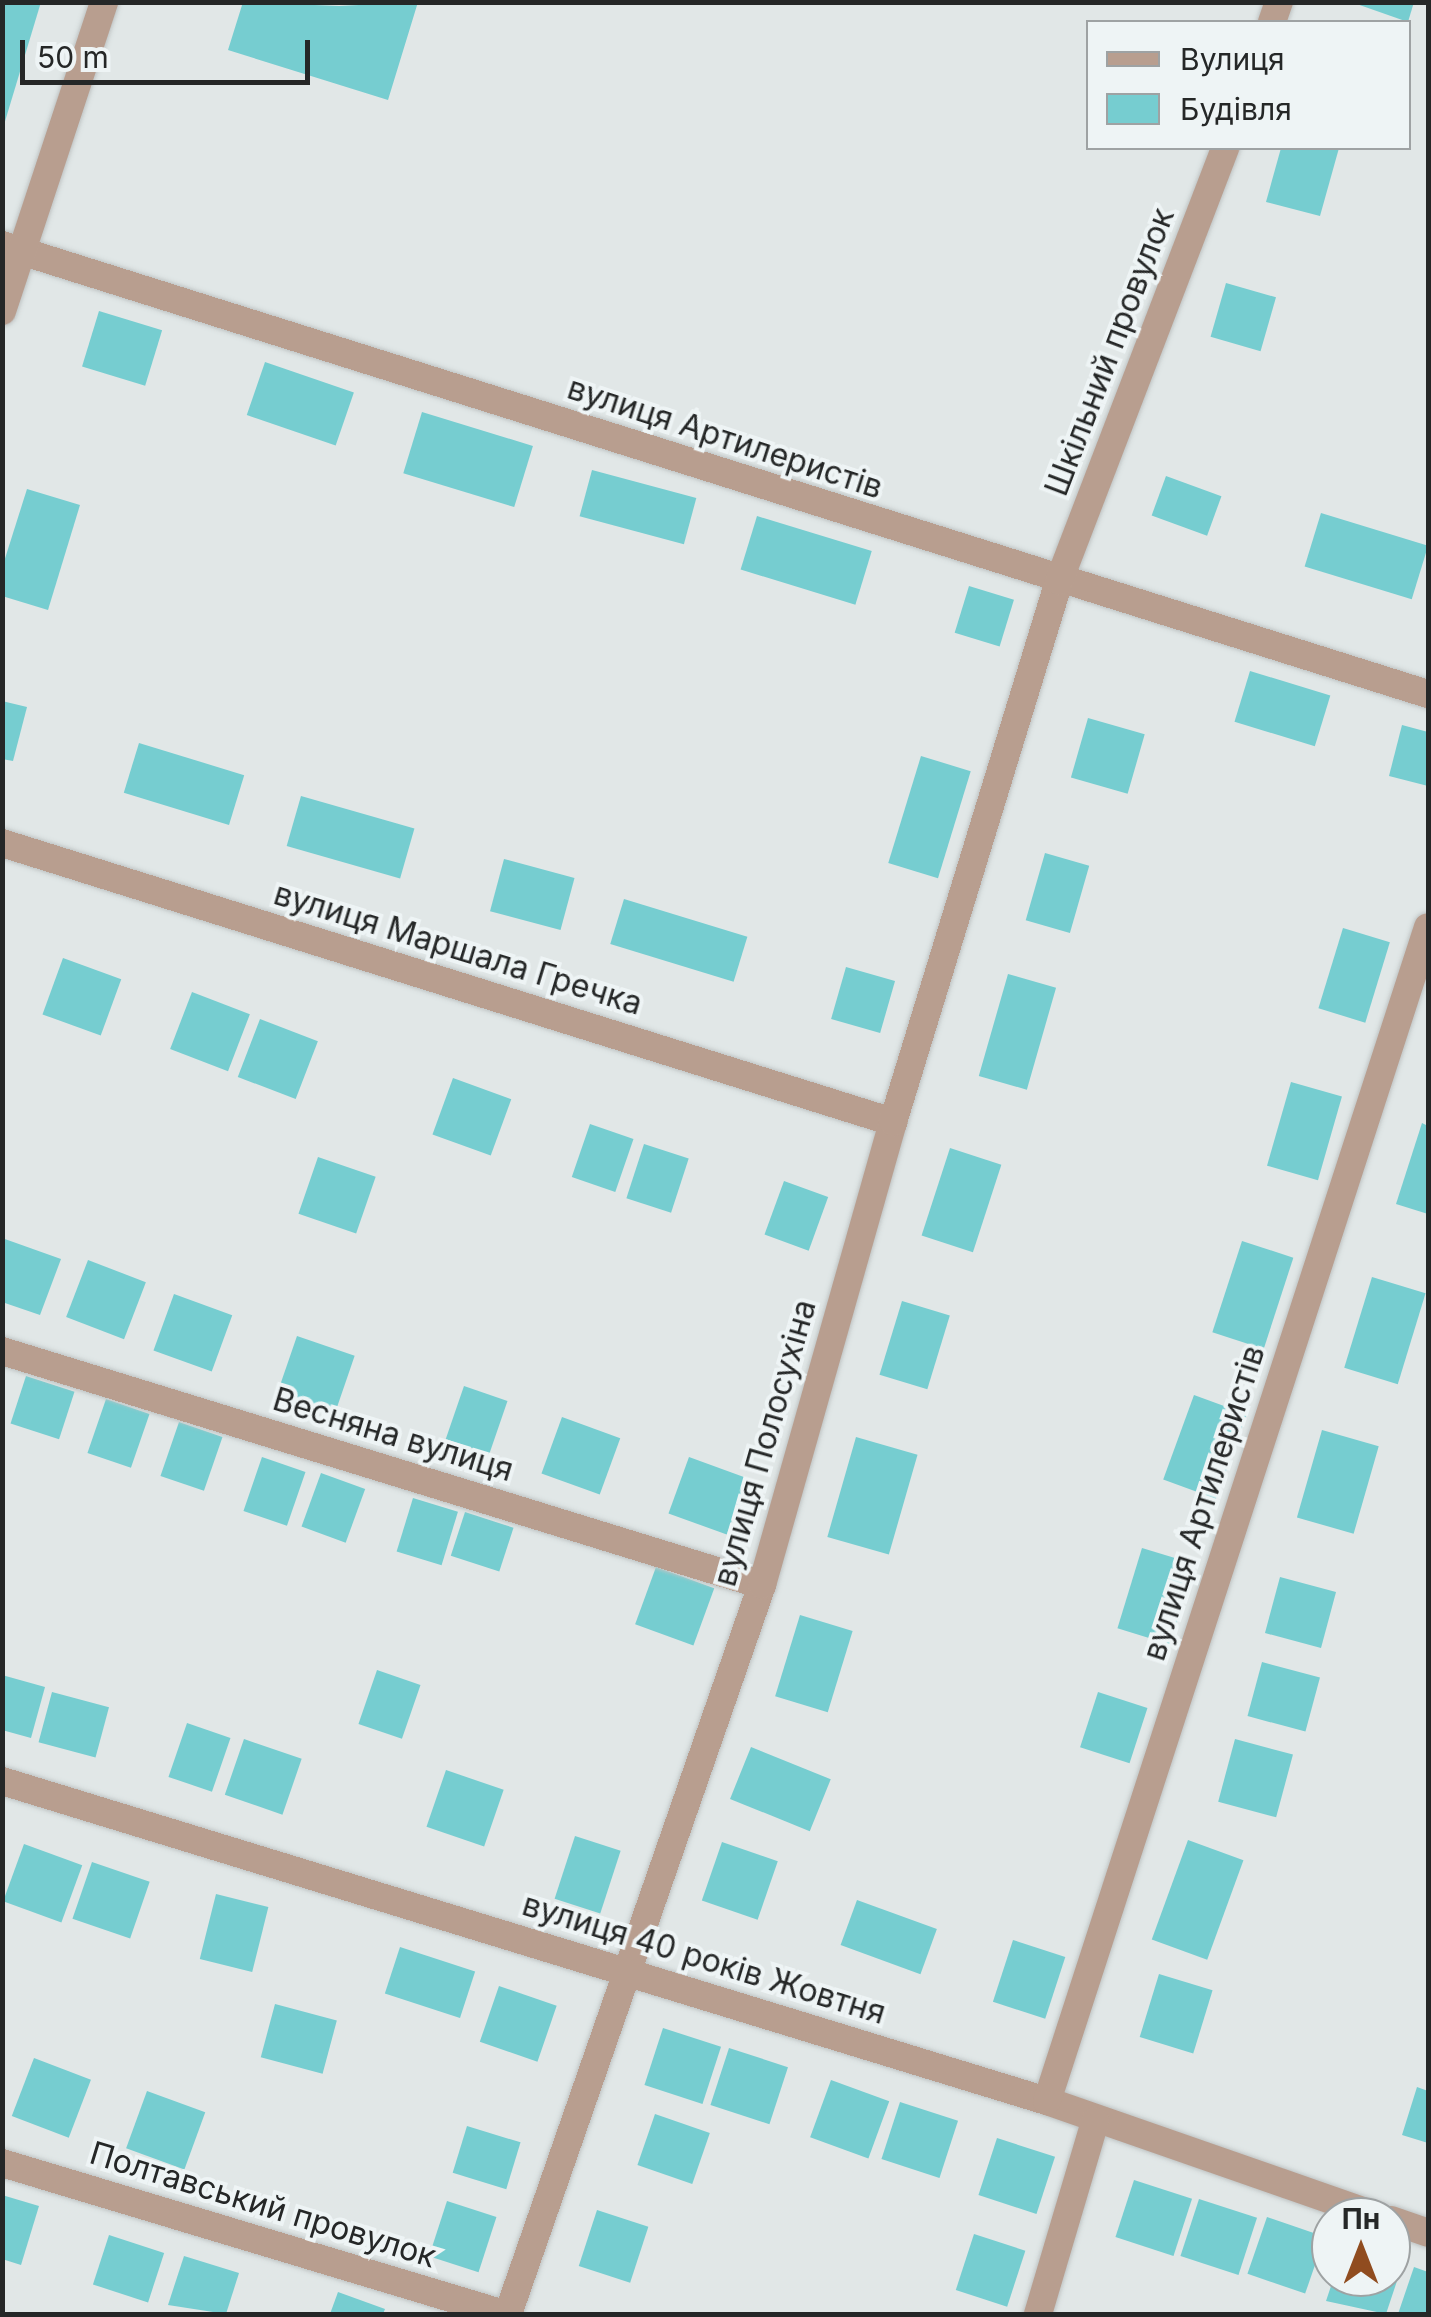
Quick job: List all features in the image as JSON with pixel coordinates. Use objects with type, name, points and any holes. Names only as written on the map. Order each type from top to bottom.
[{"type":"street","points":[[2,311],[12,248],[104,2]]},
{"type":"street","name":"Шкільний провулок","points":[[1060,582],[1224,150]]},
{"type":"street","name":"вулиця Артилеристів","points":[[12,248],[1060,582],[1428,694]]},
{"type":"street","name":"вулиця Полосухіна","points":[[506,2314],[622,1970],[762,1585],[893,1122],[1060,582]]},
{"type":"street","name":"вулиця Маршала Гречка","points":[[2,844],[893,1122]]},
{"type":"street","name":"вулиця Артилеристів","points":[[1046,2102],[1428,927]]},
{"type":"street","name":"Весняна вулиця","points":[[2,1352],[762,1585]]},
{"type":"street","name":"вулиця 40 років Жовтня","points":[[2,1781],[1046,2102],[1321,2197]]},
{"type":"street","points":[[1038,2314],[1096,2122]]},
{"type":"street","name":"Полтавський провулок","points":[[2,2163],[506,2314]]},
{"type":"building","points":[[2,2],[41,2],[3,128],[2,128]]},
{"type":"building","points":[[243,2],[339,6],[418,2],[388,100],[228,50]]},
{"type":"building","points":[[1351,2],[1414,2],[1409,20]]},
{"type":"building","points":[[1280,150],[1338,150],[1320,216],[1266,202]]},
{"type":"building","points":[[1226,283],[1276,297],[1261,351],[1211,337]]},
{"type":"building","points":[[99,311],[162,330],[145,386],[82,366]]},
{"type":"building","points":[[265,362],[354,393],[336,446],[247,415]]},
{"type":"building","points":[[422,412],[533,446],[514,507],[403,473]]},
{"type":"building","points":[[592,470],[696,498],[684,544],[580,516]]},
{"type":"building","points":[[1166,476],[1221,496],[1207,536],[1152,515]]},
{"type":"building","points":[[27,489],[80,505],[48,610],[2,596],[2,568]]},
{"type":"building","points":[[1321,513],[1428,546],[1412,599],[1305,567]]},
{"type":"building","points":[[757,516],[872,551],[855,605],[741,570]]},
{"type":"building","points":[[969,586],[1014,600],[1000,647],[955,633]]},
{"type":"building","points":[[1250,671],[1330,696],[1315,746],[1235,722]]},
{"type":"building","points":[[2,701],[27,707],[13,761],[2,759]]},
{"type":"building","points":[[1088,718],[1145,734],[1128,794],[1071,778]]},
{"type":"building","points":[[1402,725],[1428,732],[1428,786],[1389,776]]},
{"type":"building","points":[[139,743],[244,775],[229,825],[124,793]]},
{"type":"building","points":[[921,756],[971,771],[938,878],[888,863]]},
{"type":"building","points":[[301,796],[414,829],[400,879],[287,846]]},
{"type":"building","points":[[1045,853],[1089,866],[1070,933],[1026,920]]},
{"type":"building","points":[[504,859],[575,878],[561,930],[490,911]]},
{"type":"building","points":[[624,899],[747,937],[734,982],[610,944]]},
{"type":"building","points":[[1343,928],[1390,942],[1365,1023],[1318,1008]]},
{"type":"building","points":[[63,958],[121,979],[101,1036],[42,1014]]},
{"type":"building","points":[[846,967],[895,981],[880,1033],[831,1019]]},
{"type":"building","points":[[1008,974],[1056,988],[1027,1090],[979,1076]]},
{"type":"building","points":[[192,992],[250,1014],[228,1071],[170,1049]]},
{"type":"building","points":[[260,1019],[318,1041],[296,1099],[238,1077]]},
{"type":"building","points":[[453,1078],[511,1099],[491,1156],[432,1134]]},
{"type":"building","points":[[1291,1082],[1342,1097],[1318,1180],[1267,1166]]},
{"type":"building","points":[[1422,1123],[1428,1126],[1428,1214],[1396,1204]]},
{"type":"building","points":[[590,1124],[633,1139],[615,1192],[572,1177]]},
{"type":"building","points":[[644,1144],[689,1159],[671,1213],[626,1198]]},
{"type":"building","points":[[950,1148],[1001,1165],[973,1252],[922,1235]]},
{"type":"building","points":[[318,1157],[376,1177],[356,1234],[298,1214]]},
{"type":"building","points":[[784,1181],[828,1197],[809,1251],[765,1235]]},
{"type":"building","points":[[2,1238],[61,1259],[40,1315],[2,1302]]},
{"type":"building","points":[[1242,1241],[1293,1258],[1264,1349],[1212,1332]]},
{"type":"building","points":[[88,1260],[146,1282],[124,1339],[66,1317]]},
{"type":"building","points":[[1372,1277],[1426,1293],[1398,1384],[1344,1368]]},
{"type":"building","points":[[174,1294],[232,1315],[212,1372],[153,1350]]},
{"type":"building","points":[[902,1301],[950,1316],[927,1389],[879,1375]]},
{"type":"building","points":[[297,1336],[355,1356],[335,1412],[278,1392]]},
{"type":"building","points":[[26,1376],[75,1392],[59,1439],[11,1424]]},
{"type":"building","points":[[464,1386],[507,1401],[489,1454],[446,1439]]},
{"type":"building","points":[[1194,1395],[1247,1414],[1216,1499],[1163,1480]]},
{"type":"building","points":[[106,1399],[149,1414],[131,1468],[87,1453]]},
{"type":"building","points":[[562,1417],[620,1438],[600,1495],[541,1473]]},
{"type":"building","points":[[179,1422],[222,1437],[204,1491],[160,1476]]},
{"type":"building","points":[[1322,1430],[1379,1446],[1354,1534],[1297,1517]]},
{"type":"building","points":[[856,1437],[918,1455],[889,1555],[827,1537]]},
{"type":"building","points":[[262,1457],[305,1472],[287,1526],[243,1511]]},
{"type":"building","points":[[689,1457],[747,1478],[727,1535],[668,1513]]},
{"type":"building","points":[[321,1473],[365,1489],[346,1543],[302,1527]]},
{"type":"building","points":[[413,1498],[458,1512],[442,1565],[397,1552]]},
{"type":"building","points":[[465,1512],[514,1528],[499,1572],[451,1556]]},
{"type":"building","points":[[1142,1548],[1195,1564],[1170,1644],[1117,1628]]},
{"type":"building","points":[[656,1567],[714,1588],[693,1646],[635,1624]]},
{"type":"building","points":[[1280,1577],[1336,1592],[1321,1648],[1265,1633]]},
{"type":"building","points":[[800,1615],[853,1631],[828,1712],[775,1696]]},
{"type":"building","points":[[1262,1662],[1320,1678],[1305,1732],[1248,1716]]},
{"type":"building","points":[[377,1670],[420,1685],[402,1739],[358,1724]]},
{"type":"building","points":[[2,1675],[45,1687],[31,1738],[2,1730]]},
{"type":"building","points":[[52,1692],[109,1707],[96,1757],[39,1742]]},
{"type":"building","points":[[1098,1692],[1147,1708],[1130,1763],[1080,1747]]},
{"type":"building","points":[[187,1723],[230,1738],[212,1792],[168,1777]]},
{"type":"building","points":[[244,1739],[302,1759],[282,1815],[225,1795]]},
{"type":"building","points":[[1235,1739],[1293,1755],[1276,1817],[1218,1802]]},
{"type":"building","points":[[751,1747],[831,1779],[810,1831],[730,1799]]},
{"type":"building","points":[[446,1770],[504,1790],[484,1847],[426,1827]]},
{"type":"building","points":[[575,1836],[621,1851],[600,1914],[555,1899]]},
{"type":"building","points":[[1188,1840],[1243,1860],[1207,1960],[1152,1940]]},
{"type":"building","points":[[722,1842],[778,1861],[758,1920],[702,1901]]},
{"type":"building","points":[[24,1844],[82,1865],[61,1923],[3,1901]]},
{"type":"building","points":[[92,1862],[150,1882],[130,1939],[72,1919]]},
{"type":"building","points":[[216,1894],[268,1907],[252,1972],[200,1959]]},
{"type":"building","points":[[857,1900],[937,1929],[920,1974],[841,1945]]},
{"type":"building","points":[[1013,1940],[1065,1957],[1045,2019],[993,2002]]},
{"type":"building","points":[[400,1947],[475,1971],[460,2018],[385,1994]]},
{"type":"building","points":[[1159,1974],[1213,1990],[1193,2053],[1140,2037]]},
{"type":"building","points":[[499,1986],[557,2006],[537,2062],[480,2042]]},
{"type":"building","points":[[275,2004],[337,2021],[323,2074],[261,2057]]},
{"type":"building","points":[[663,2028],[721,2047],[702,2104],[644,2085]]},
{"type":"building","points":[[729,2048],[788,2067],[769,2124],[710,2105]]},
{"type":"building","points":[[34,2058],[91,2080],[69,2138],[12,2116]]},
{"type":"building","points":[[831,2080],[889,2101],[868,2159],[810,2137]]},
{"type":"building","points":[[1417,2087],[1428,2091],[1428,2143],[1402,2135]]},
{"type":"building","points":[[147,2091],[205,2112],[184,2170],[126,2148]]},
{"type":"building","points":[[900,2102],[958,2121],[939,2178],[881,2159]]},
{"type":"building","points":[[655,2114],[710,2133],[692,2184],[637,2165]]},
{"type":"building","points":[[467,2126],[521,2142],[506,2189],[453,2173]]},
{"type":"building","points":[[997,2138],[1055,2157],[1036,2214],[978,2195]]},
{"type":"building","points":[[1134,2180],[1192,2199],[1173,2256],[1115,2237]]},
{"type":"building","points":[[2,2195],[39,2206],[21,2265],[2,2259]]},
{"type":"building","points":[[1199,2199],[1257,2218],[1238,2275],[1180,2256]]},
{"type":"building","points":[[447,2201],[496,2217],[479,2272],[429,2256]]},
{"type":"building","points":[[597,2210],[648,2227],[630,2283],[579,2266]]},
{"type":"building","points":[[1267,2217],[1311,2232],[1311,2277],[1305,2294],[1247,2274]]},
{"type":"building","points":[[974,2234],[1025,2251],[1007,2307],[956,2290]]},
{"type":"building","points":[[109,2235],[164,2253],[148,2302],[93,2284]]},
{"type":"building","points":[[184,2256],[239,2273],[226,2314],[168,2305]]},
{"type":"building","points":[[1414,2267],[1428,2272],[1428,2314],[1398,2314],[1404,2297],[1411,2297]]},
{"type":"building","points":[[338,2292],[385,2309],[383,2314],[330,2314]]},
{"type":"building","points":[[1327,2297],[1392,2297],[1386,2314],[1326,2301]]}]
